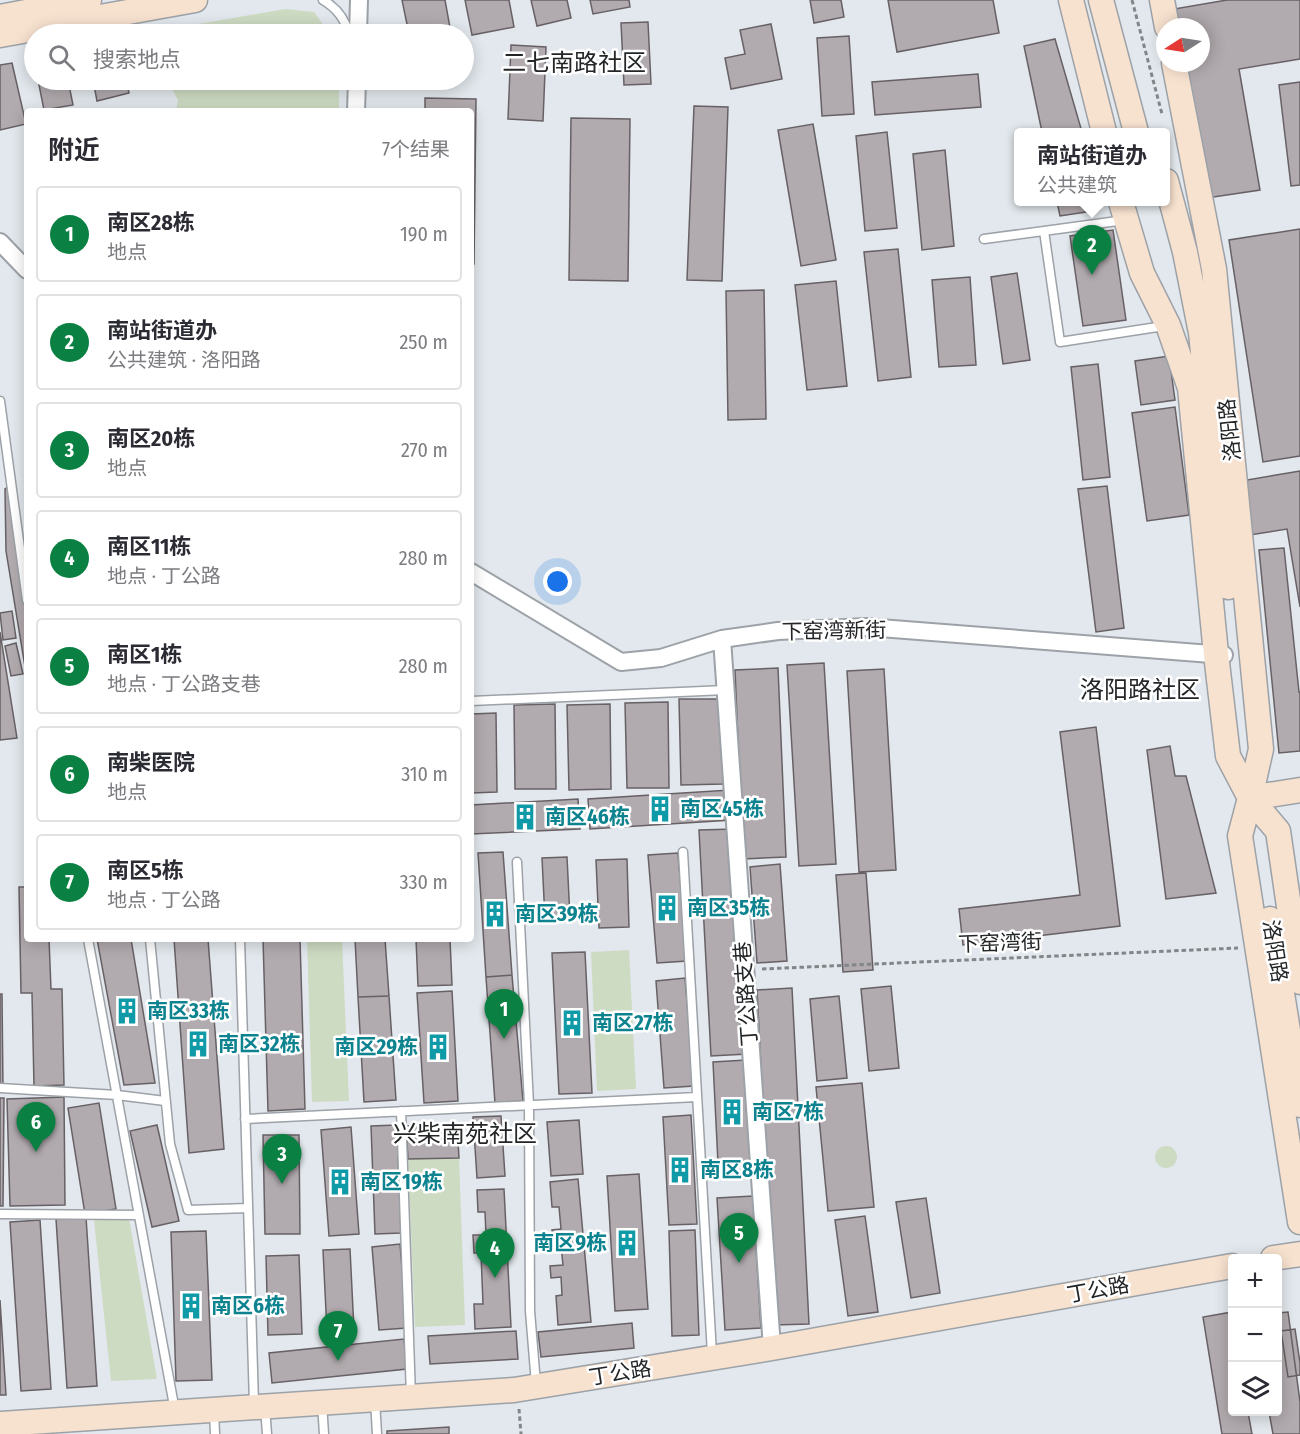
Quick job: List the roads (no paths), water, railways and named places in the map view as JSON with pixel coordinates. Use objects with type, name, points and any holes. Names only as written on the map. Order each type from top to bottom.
[{"type":"street","points":[[0,17],[89,0]]},
{"type":"street","points":[[61,24],[195,0]]},
{"type":"street","points":[[358,24],[359,0]]},
{"type":"street","points":[[1071,0],[1103,128]]},
{"type":"street","points":[[1101,0],[1135,128]]},
{"type":"street","points":[[1118,0],[1151,128]]},
{"type":"street","points":[[1162,0],[1165,18]]},
{"type":"street","points":[[0,35],[24,31]]},
{"type":"street","name":"洛阳路","points":[[1176,72],[1214,269],[1261,749],[1250,798]]},
{"type":"street","points":[[356,108],[357,90]]},
{"type":"street","name":"洛阳路","points":[[1170,196],[1185,252],[1201,333],[1250,798],[1300,1105]]},
{"type":"street","name":"洛阳路","points":[[1156,206],[1189,338],[1198,389],[1221,655]]},
{"type":"street","name":"洛阳路","points":[[1123,211],[1142,273],[1168,325],[1190,388],[1221,655],[1236,754],[1250,798]]},
{"type":"street","points":[[0,242],[24,267]]},
{"type":"street","name":"下窑湾新街","points":[[474,574],[621,662],[661,658],[722,639],[778,631],[867,627],[1221,655]]},
{"type":"street","name":"丁公路支巷","points":[[722,639],[772,1348]]},
{"type":"street","points":[[1250,798],[1300,790]]},
{"type":"street","points":[[1250,798],[1240,836],[1300,1222]]},
{"type":"street","points":[[1250,798],[1278,831],[1300,982]]},
{"type":"street","points":[[1282,1257],[1300,1254]]},
{"type":"street","name":"丁公路","points":[[0,1424],[527,1388],[772,1348],[1228,1267]]},
{"type":"lane","points":[[323,0],[338,11],[345,24]]},
{"type":"lane","points":[[984,239],[1044,231],[1123,211]]},
{"type":"lane","points":[[1044,231],[1060,342],[1168,325]]},
{"type":"lane","points":[[0,401],[24,578]]},
{"type":"lane","points":[[474,701],[726,690]]},
{"type":"lane","points":[[684,852],[712,1358]]},
{"type":"lane","points":[[517,862],[529,1105],[530,1311],[527,1388]]},
{"type":"lane","points":[[89,942],[175,1413]]},
{"type":"lane","points":[[150,942],[170,1144],[188,1210],[248,1208]]},
{"type":"lane","points":[[240,942],[248,1208],[260,1407],[267,1434]]},
{"type":"lane","points":[[0,1088],[117,1095],[165,1101]]},
{"type":"lane","points":[[245,1119],[697,1097]]},
{"type":"lane","points":[[401,1111],[411,1397]]},
{"type":"lane","points":[[0,1214],[139,1215]]},
{"type":"lane","points":[[375,1399],[377,1434]]},
{"type":"lane","points":[[322,1403],[324,1434]]},
{"type":"lane","points":[[214,1410],[215,1434]]},
{"type":"place","name":"南站街道办","points":[[1092,275]]},
{"type":"place","name":"南区45栋","points":[[660,809]]},
{"type":"place","name":"南区46栋","points":[[525,817]]},
{"type":"place","name":"南区35栋","points":[[667,908]]},
{"type":"place","name":"南区39栋","points":[[495,914]]},
{"type":"place","name":"南区33栋","points":[[127,1011]]},
{"type":"place","name":"南区27栋","points":[[572,1023]]},
{"type":"place","name":"南区28栋","points":[[504,1039]]},
{"type":"place","name":"南区32栋","points":[[198,1044]]},
{"type":"place","name":"南区29栋","points":[[438,1047]]},
{"type":"place","name":"南区7栋","points":[[732,1112]]},
{"type":"place","name":"南柴医院","points":[[36,1152]]},
{"type":"place","name":"南区8栋","points":[[680,1170]]},
{"type":"place","name":"南区19栋","points":[[340,1182]]},
{"type":"place","name":"南区20栋","points":[[282,1184]]},
{"type":"place","name":"南区9栋","points":[[627,1243]]},
{"type":"place","name":"南区1栋","points":[[739,1263]]},
{"type":"place","name":"南区11栋","points":[[495,1278]]},
{"type":"place","name":"南区6栋","points":[[191,1306]]},
{"type":"place","name":"南区5栋","points":[[338,1361]]},
{"type":"district","name":"二七南路社区","points":[[574,63]]},
{"type":"district","name":"洛阳路社区","points":[[1140,690]]},
{"type":"district","name":"兴柴南苑社区","points":[[465,1134]]}]
